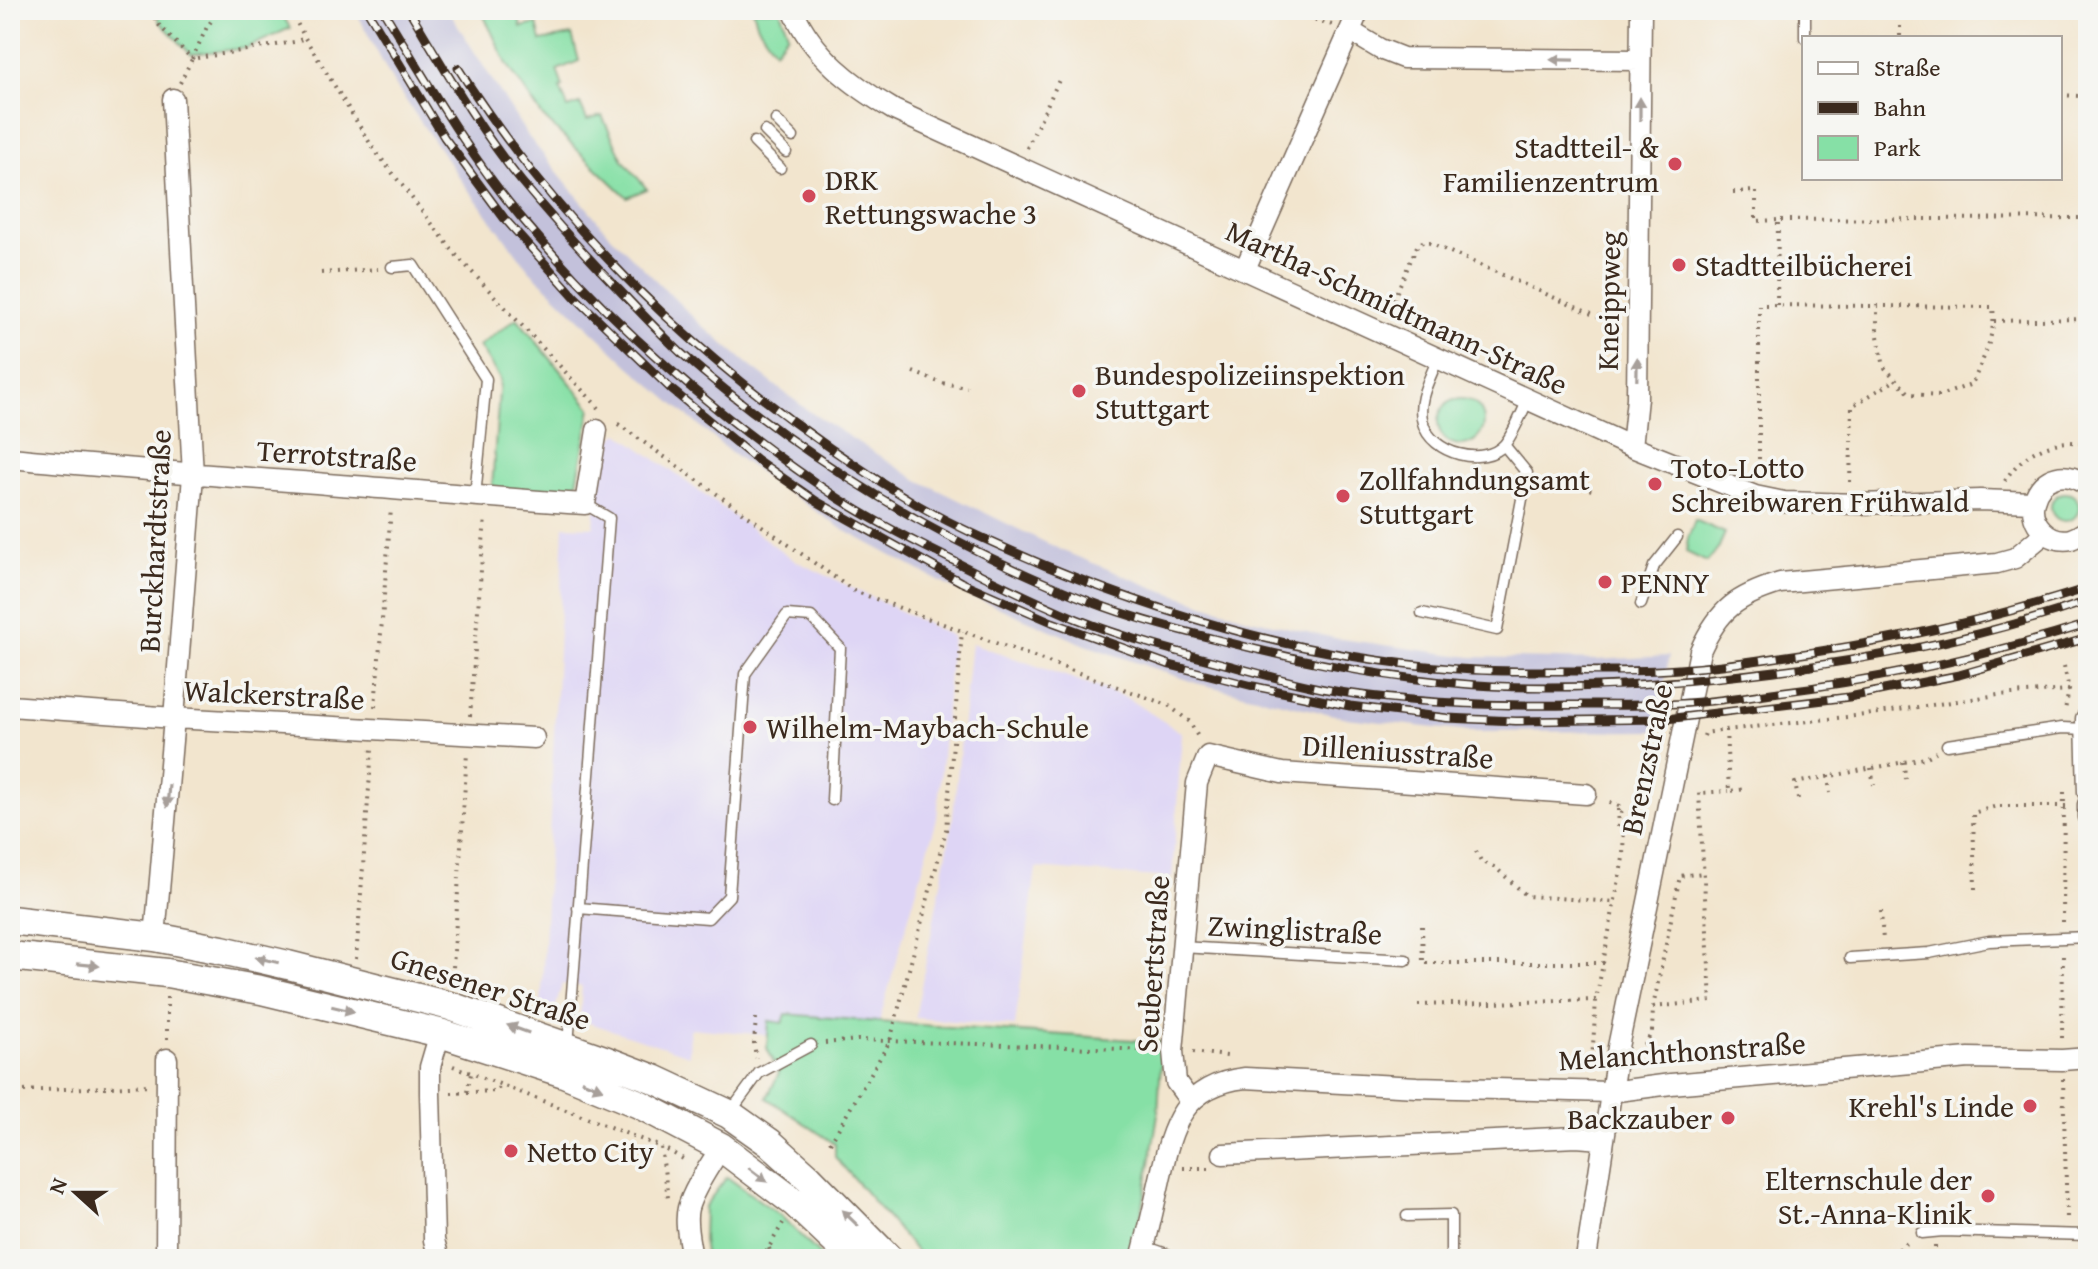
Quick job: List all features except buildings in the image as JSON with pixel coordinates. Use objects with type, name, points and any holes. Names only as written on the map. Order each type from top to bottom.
[{"type":"main road","name":"Gnesener Straße","points":[[10,920],[155,937],[248,956],[450,1006],[654,1079],[729,1114],[770,1143],[889,1259]]},
{"type":"main road","name":"Gnesener Straße","points":[[10,956],[167,973],[261,990],[436,1046],[564,1073],[639,1104],[721,1147],[795,1203],[854,1259]]},
{"type":"street","name":"Martha-Schmidtmann-Straße","points":[[793,10],[810,40],[833,67],[852,84],[894,110],[1632,447],[1741,491],[1784,502],[2033,502]]},
{"type":"street","points":[[1245,269],[1359,10]]},
{"type":"street","name":"Kneippweg","points":[[1632,447],[1637,398],[1641,10]]},
{"type":"street","points":[[1350,31],[1380,49],[1403,58],[1640,60]]},
{"type":"street","name":"Burckhardtstraße","points":[[155,937],[193,475],[173,99]]},
{"type":"street","points":[[585,504],[601,422]]},
{"type":"street","name":"Terrotstraße","points":[[10,458],[585,504]]},
{"type":"street","points":[[2085,477],[2054,477],[2041,486],[2033,502],[2034,515],[2045,533],[2059,539],[2073,539],[2088,530]]},
{"type":"street","name":"Brenzstraße","points":[[1586,1259],[1610,1092],[1681,737],[1700,651],[1710,629],[1729,606],[1753,591],[1780,583],[1997,563],[2015,558],[2045,533]]},
{"type":"street","name":"Walckerstraße","points":[[10,706],[534,738]]},
{"type":"street","points":[[2088,718],[2088,792]]},
{"type":"street","name":"Dilleniusstraße","points":[[1208,756],[1282,773],[1586,794]]},
{"type":"street","name":"Seubertstraße","points":[[1191,1102],[1176,1082],[1173,1051],[1197,783],[1208,756]]},
{"type":"street","points":[[2088,805],[2088,817]]},
{"type":"street","points":[[436,1046],[430,1093],[434,1240],[439,1259]]},
{"type":"street","name":"Melanchthonstraße","points":[[1191,1102],[1205,1089],[1225,1080],[1245,1078],[1417,1087],[1610,1092],[1969,1058],[2088,1058]]},
{"type":"street","points":[[166,1259],[167,1059]]},
{"type":"street","points":[[1166,1259],[1142,1255],[1171,1135],[1178,1118],[1191,1102]]},
{"type":"street","points":[[1223,1154],[1576,1137],[1602,1139]]},
{"type":"street","points":[[692,1259],[688,1208],[721,1147]]},
{"type":"lane","points":[[1805,10],[1805,36]]},
{"type":"lane","points":[[776,120],[793,137]]},
{"type":"lane","points":[[765,131],[786,152]]},
{"type":"lane","points":[[754,142],[780,168]]},
{"type":"lane","points":[[392,267],[413,265],[486,379],[481,498]]},
{"type":"lane","points":[[1438,358],[1421,401],[1423,424],[1433,440],[1450,453],[1485,454],[1504,445],[1528,400]]},
{"type":"lane","points":[[1422,613],[1497,630],[1527,473],[1504,445]]},
{"type":"lane","points":[[568,1047],[609,518],[585,504]]},
{"type":"lane","points":[[1641,604],[1654,566],[1677,537]]},
{"type":"lane","points":[[578,908],[708,918],[729,896],[745,674],[787,615],[811,617],[840,648],[832,800]]},
{"type":"lane","points":[[1947,745],[2065,729],[2087,729]]},
{"type":"lane","points":[[1850,958],[1929,953],[1989,941],[2088,937]]},
{"type":"lane","name":"Zwinglistraße","points":[[1181,947],[1406,960]]},
{"type":"lane","points":[[729,1114],[759,1073],[811,1045]]},
{"type":"lane","points":[[1407,1216],[1451,1215],[1451,1259]]},
{"type":"lane","points":[[1922,1233],[2088,1235]]},
{"type":"path","points":[[153,10],[156,22],[192,59]]},
{"type":"path","points":[[173,99],[207,27],[219,10]]},
{"type":"path","points":[[290,10],[373,148],[457,256],[601,422]]},
{"type":"path","points":[[1293,10],[1304,17],[1350,31]]},
{"type":"path","points":[[1900,10],[1900,36]]},
{"type":"path","points":[[192,59],[305,38]]},
{"type":"path","points":[[1027,148],[1059,80]]},
{"type":"path","points":[[2062,95],[2080,96]]},
{"type":"path","points":[[1733,192],[1756,191],[1756,221],[2081,218]]},
{"type":"path","points":[[1777,305],[1778,220]]},
{"type":"path","points":[[1389,311],[1418,244],[1425,241],[1603,319],[1618,297],[1638,297]]},
{"type":"path","points":[[1445,258],[1448,251]]},
{"type":"path","points":[[321,273],[392,267]]},
{"type":"path","points":[[1491,279],[1495,271]]},
{"type":"path","points":[[1537,299],[1540,292]]},
{"type":"path","points":[[1759,475],[1759,305],[1877,305],[1993,307],[1994,321],[1987,352],[1972,384],[1940,396],[1910,394],[1884,367],[1877,331],[1877,305]]},
{"type":"path","points":[[1582,320],[1586,312]]},
{"type":"path","points":[[1994,321],[2082,319]]},
{"type":"path","points":[[913,372],[941,383],[967,387]]},
{"type":"path","points":[[1850,482],[1852,406],[1896,380]]},
{"type":"path","points":[[617,424],[854,591],[1168,705],[1190,722],[1208,756]]},
{"type":"path","points":[[2003,486],[2014,468],[2038,449],[2067,442],[2088,442]]},
{"type":"path","points":[[1566,484],[1592,490]]},
{"type":"path","points":[[450,1006],[481,498]]},
{"type":"path","points":[[830,1143],[890,1041],[946,830],[962,631]]},
{"type":"path","points":[[2064,666],[2069,690],[2065,705],[2065,729]]},
{"type":"path","points":[[1705,733],[1865,715],[1998,695],[2069,690]]},
{"type":"path","points":[[1726,730],[1729,791]]},
{"type":"path","points":[[1798,799],[1795,783],[1925,758],[1947,745]]},
{"type":"path","points":[[1903,762],[1906,779]]},
{"type":"path","points":[[1871,768],[1874,785]]},
{"type":"path","points":[[1828,776],[1830,793]]},
{"type":"path","points":[[2065,777],[2062,1060],[2068,1235]]},
{"type":"path","points":[[1653,1007],[1711,1001],[1699,793],[1747,789]]},
{"type":"path","points":[[1578,1091],[1580,1071],[1592,1061],[1596,1000],[1623,858],[1624,833],[1619,806],[1586,794]]},
{"type":"path","points":[[1975,889],[1973,813],[1997,806],[2088,805]]},
{"type":"path","points":[[1476,851],[1481,861],[1496,868],[1527,896],[1615,902]]},
{"type":"path","points":[[1642,1050],[1652,1032],[1653,1007],[1680,876],[1703,873]]},
{"type":"path","points":[[1881,911],[1884,956]]},
{"type":"path","points":[[1422,926],[1423,963],[1604,963]]},
{"type":"path","points":[[167,999],[167,1029]]},
{"type":"path","points":[[1418,1005],[1596,1000]]},
{"type":"path","points":[[754,1043],[756,1018]]},
{"type":"path","points":[[811,1045],[858,1040],[1173,1051],[1227,1056],[1245,1078]]},
{"type":"path","points":[[436,1046],[471,1074],[661,1147],[707,1171]]},
{"type":"path","points":[[467,1092],[471,1074]]},
{"type":"path","points":[[10,1087],[19,1087],[22,1091],[167,1084]]},
{"type":"path","points":[[430,1093],[497,1091],[500,1084]]},
{"type":"path","points":[[661,1147],[668,1200],[688,1208]]},
{"type":"path","points":[[1162,1168],[1216,1169],[1223,1154]]},
{"type":"path","points":[[762,1259],[785,1219]]},
{"type":"path","points":[[1886,1259],[1922,1233]]},
{"type":"path","points":[[769,1248],[773,1259]]},
{"type":"shaded area","points":[[355,10],[448,10],[527,135],[608,233],[698,322],[750,366],[810,412],[916,479],[1063,551],[1155,588],[1251,619],[1334,638],[1471,657],[1597,660],[1669,656],[1657,731],[1470,732],[1347,718],[1196,683],[1086,645],[948,586],[842,529],[731,453],[629,366],[529,270],[458,176],[393,82]]},
{"type":"shaded area","name":"Wilhelm-Maybach-Schule","points":[[619,433],[794,560],[952,636],[937,818],[879,1022],[787,1014],[783,1023],[769,1021],[768,1035],[690,1028],[689,1055],[580,1020],[582,986],[562,984],[554,1013],[541,1009],[564,526],[594,527],[603,447]]},
{"type":"shaded area","points":[[971,643],[1125,697],[1182,733],[1172,878],[1036,868],[1015,1026],[915,1018],[952,826]]},
{"type":"green space","points":[[157,10],[280,10],[290,28],[247,48],[191,54],[159,21]]},
{"type":"green space","points":[[481,10],[518,10],[521,27],[537,24],[541,41],[572,35],[579,61],[557,70],[568,108],[580,104],[587,120],[602,116],[623,160],[647,189],[627,197],[543,117],[507,64]]},
{"type":"green space","points":[[753,10],[780,10],[788,34],[775,50],[758,26]]},
{"type":"green space","points":[[517,318],[591,408],[575,494],[492,488],[500,379],[479,346]]},
{"type":"green space","points":[[1461,399],[1477,406],[1484,422],[1477,438],[1461,445],[1445,438],[1438,422],[1445,406]]},
{"type":"green space","points":[[2065,493],[2075,497],[2079,507],[2075,517],[2065,521],[2055,517],[2051,507],[2055,497]]},
{"type":"green space","points":[[1695,520],[1725,533],[1718,549],[1707,562],[1686,552]]},
{"type":"green space","points":[[786,1014],[1162,1042],[1158,1114],[1143,1206],[1130,1259],[923,1259],[835,1157],[835,1144],[767,1098],[779,1073],[767,1048],[769,1021],[783,1023]]},
{"type":"green space","points":[[727,1177],[781,1216],[824,1259],[706,1259],[704,1207]]},
{"type":"railway","points":[[367,10],[444,137],[504,218],[575,297],[672,390],[757,460],[816,501],[961,582],[1052,622],[1170,665],[1253,686],[1350,706],[1447,718],[1516,721],[1666,719],[1849,697],[1959,675],[2088,638]]},
{"type":"railway","points":[[383,10],[448,116],[520,216],[591,294],[669,368],[752,436],[851,506],[992,580],[1095,626],[1259,673],[1354,694],[1462,704],[1658,705],[1818,687],[1896,673],[1974,656],[2088,624]]},
{"type":"railway","points":[[409,10],[448,76],[505,161],[585,254],[680,352],[775,428],[876,496],[983,554],[1109,608],[1250,648],[1353,670],[1458,684],[1564,687],[1705,679],[1854,660],[1973,635],[2088,601]]},
{"type":"railway","points":[[458,68],[503,134],[606,257],[662,313],[785,416],[850,462],[949,522],[1044,565],[1191,618],[1292,645],[1395,663],[1489,671],[1649,671],[1730,664],[1858,645],[1974,620],[2088,588]]},
{"type":"place","name":"Stadtteil- & Familienzentrum","points":[[1675,164]]},
{"type":"place","name":"DRK Rettungswache 3","points":[[809,196]]},
{"type":"place","name":"Stadtteilbücherei","points":[[1679,265]]},
{"type":"place","name":"Bundespolizeiinspektion Stuttgart","points":[[1079,391]]},
{"type":"place","name":"Toto-Lotto Schreibwaren Frühwald","points":[[1655,484]]},
{"type":"place","name":"Zollfahndungsamt Stuttgart","points":[[1343,496]]},
{"type":"place","name":"PENNY","points":[[1605,582]]},
{"type":"place","name":"Wilhelm-Maybach-Schule","points":[[750,727]]},
{"type":"place","name":"Krehl's Linde","points":[[2030,1106]]},
{"type":"place","name":"Backzauber","points":[[1728,1118]]},
{"type":"place","name":"Netto City","points":[[511,1151]]},
{"type":"place","name":"Elternschule der St.-Anna-Klinik","points":[[1988,1196]]}]
